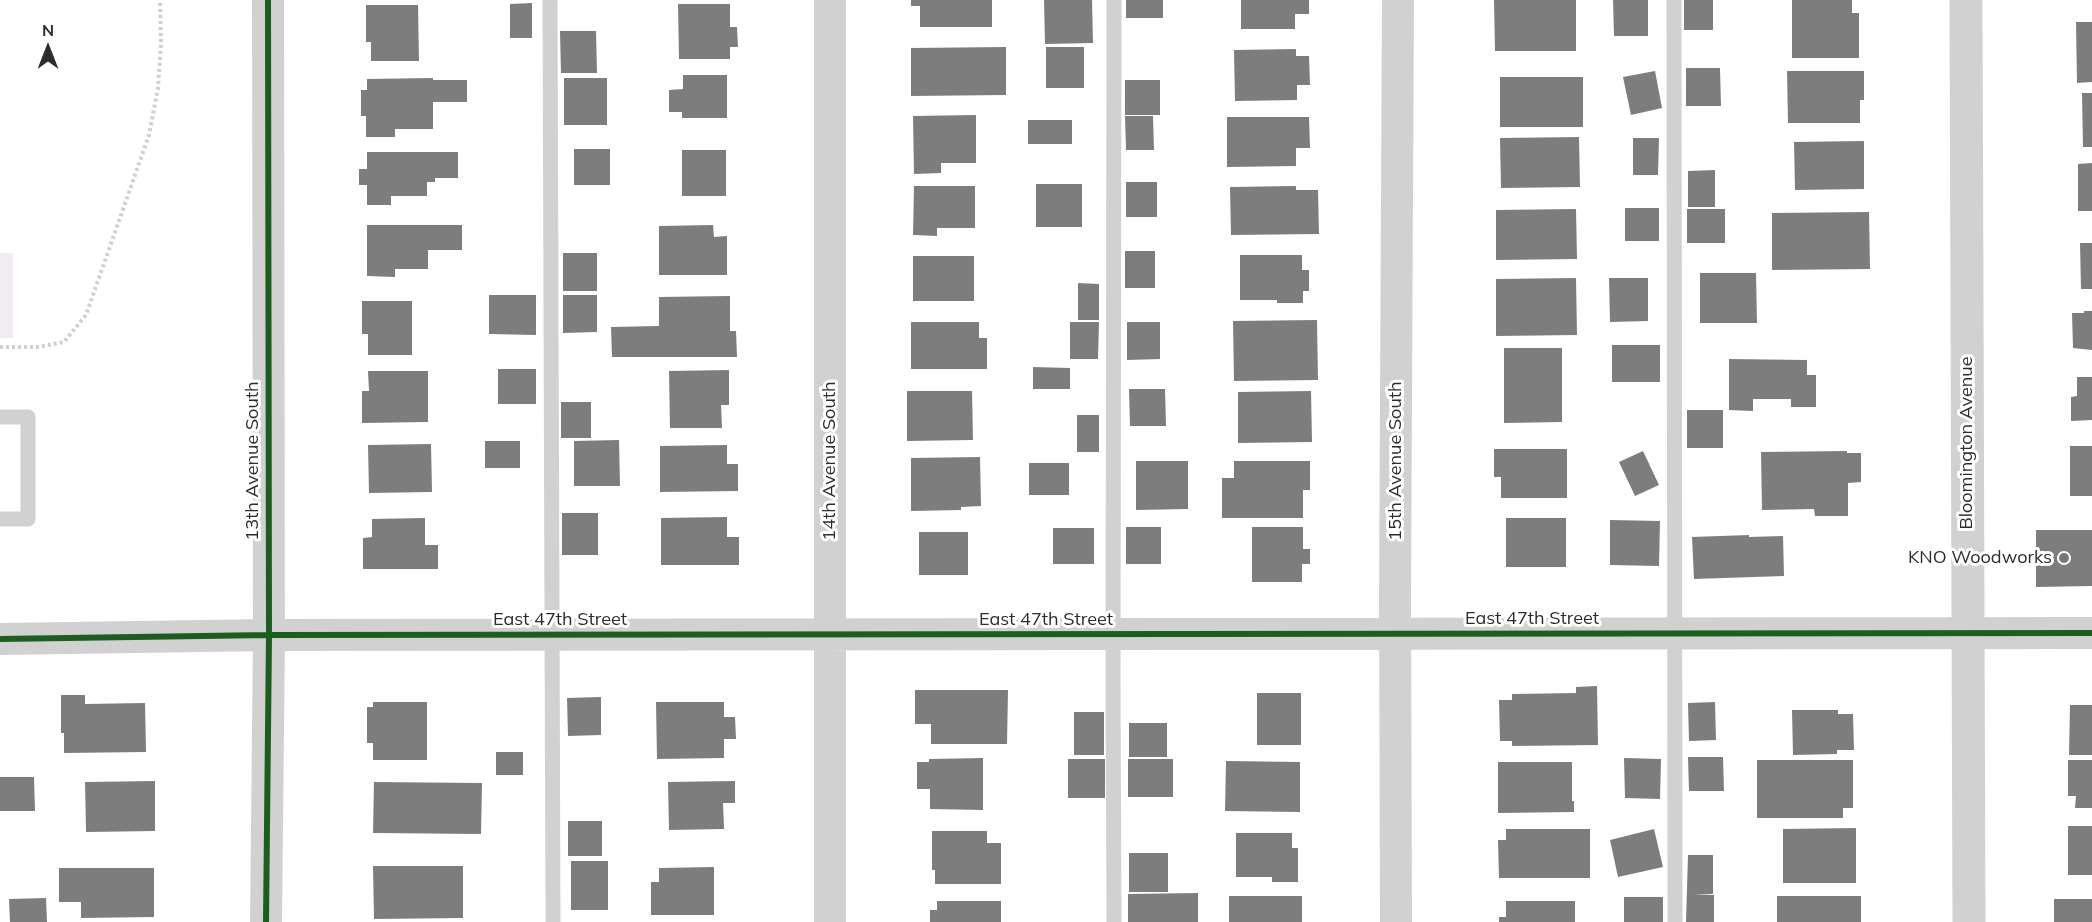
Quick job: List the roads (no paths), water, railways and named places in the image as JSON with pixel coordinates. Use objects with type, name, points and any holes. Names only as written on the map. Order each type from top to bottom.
[{"type":"street","name":"13th Avenue South","points":[[266,922],[268,0]]},
{"type":"street","name":"14th Avenue South","points":[[830,0],[830,922]]},
{"type":"street","name":"15th Avenue South","points":[[1396,922],[1398,0]]},
{"type":"street","name":"Bloomington Avenue","points":[[1966,0],[1969,922]]},
{"type":"street","name":"East 47th Street","points":[[0,639],[268,635],[2092,633]]},
{"type":"lane","points":[[550,0],[553,922]]},
{"type":"lane","points":[[1114,0],[1114,922]]},
{"type":"lane","points":[[1674,0],[1675,922]]},
{"type":"lane","points":[[0,417],[28,417],[28,428],[28,519],[0,519]]},
{"type":"place","name":"KNO Woodworks","points":[[2064,558]]}]
